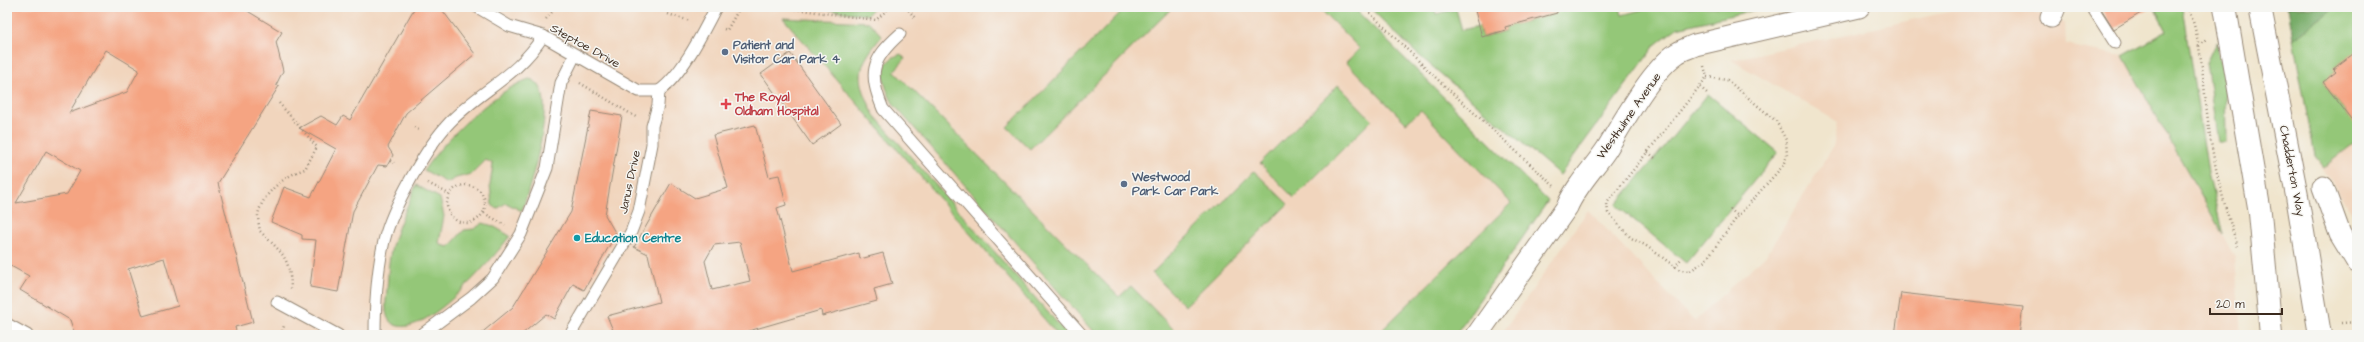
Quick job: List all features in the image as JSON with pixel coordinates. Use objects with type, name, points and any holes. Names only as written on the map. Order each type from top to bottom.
[{"type":"highway","points":[[2225,7],[2260,213],[2271,335]]},
{"type":"highway","name":"Chadderton Way","points":[[2260,7],[2298,196],[2320,335]]},
{"type":"street","name":"Westhulme Avenue","points":[[1477,335],[1567,207],[1571,196],[1654,78],[1676,54],[1695,45],[1859,7]]},
{"type":"street","points":[[2328,184],[2340,234],[2357,262]]},
{"type":"lane","name":"Steptoe Drive","points":[[477,7],[509,26],[543,36],[639,91],[659,91]]},
{"type":"lane","points":[[659,91],[666,86],[686,58],[716,7]]},
{"type":"lane","points":[[2092,7],[2115,43]]},
{"type":"lane","points":[[900,34],[883,49],[873,70],[874,89],[883,109],[1082,335]]},
{"type":"lane","points":[[375,335],[379,273],[384,240],[412,177],[425,155],[449,122],[478,96],[504,79],[531,55],[543,36]]},
{"type":"lane","points":[[421,335],[471,298],[493,278],[521,234],[547,168],[561,83],[564,74],[575,55]]},
{"type":"lane","name":"Janus Drive","points":[[570,335],[631,232],[639,211],[652,144],[652,126],[658,105],[659,91]]},
{"type":"lane","points":[[277,302],[338,335]]},
{"type":"lane","points":[[7,324],[27,335]]},
{"type":"path","points":[[779,7],[876,20],[890,7]]},
{"type":"path","points":[[906,7],[916,18]]},
{"type":"path","points":[[1364,7],[1435,77],[1554,187],[1571,196]]},
{"type":"path","points":[[2188,7],[2199,46],[2209,129],[2220,184],[2239,250]]},
{"type":"path","points":[[545,20],[552,12]]},
{"type":"path","points":[[668,14],[692,22]]},
{"type":"path","points":[[1703,61],[1707,77],[1648,152],[1612,194],[1607,203],[1608,213],[1631,238],[1645,245],[1680,270],[1690,271],[1705,261],[1738,216],[1782,167],[1787,156],[1786,140],[1776,121],[1727,80],[1707,77]]},
{"type":"path","points":[[564,74],[652,126]]},
{"type":"path","points":[[1700,87],[1708,94]]},
{"type":"path","points":[[279,103],[317,147],[306,169],[292,173],[280,182],[264,202],[258,215],[260,230],[284,255],[290,271],[291,293]]},
{"type":"path","points":[[1648,152],[1655,158]]},
{"type":"path","points":[[390,161],[394,163]]},
{"type":"path","points":[[422,179],[449,194]]},
{"type":"path","points":[[464,184],[476,187],[484,196],[484,212],[472,222],[459,222],[453,219],[447,207],[449,194],[458,186],[464,184]]},
{"type":"path","points":[[1730,209],[1738,216]]},
{"type":"path","points":[[484,212],[521,234]]},
{"type":"path","points":[[1675,266],[1681,259]]},
{"type":"path","points":[[280,335],[285,322]]},
{"type":"path","points":[[2343,323],[2357,322]]},
{"type":"shaded area","name":"The Royal Oldham Hospital","points":[[7,7],[1348,7],[1541,200],[1449,335],[7,335]]},
{"type":"shaded area","points":[[1970,7],[2033,7],[2034,12],[2065,23],[2066,45],[2123,56],[2235,258],[2241,335],[1501,335],[1588,210],[1694,321],[1767,254],[1833,147],[1838,122],[1731,60]]},
{"type":"shaded area","points":[[2335,7],[2357,7],[2357,221],[2315,156],[2293,39]]},
{"type":"green space","points":[[808,7],[875,7],[867,15]]},
{"type":"green space","points":[[1126,7],[1173,7],[1030,149],[1007,127]]},
{"type":"green space","points":[[1318,7],[1353,7],[1548,201],[1455,335],[1377,335],[1511,203],[1421,110],[1406,123],[1346,62],[1360,49]]},
{"type":"green space","points":[[1369,7],[1434,7],[1436,14],[1456,9],[1462,30],[1479,26],[1482,37],[1505,31],[1505,27],[1535,19],[1551,11],[1565,7],[1620,7],[1622,15],[1652,7],[1767,7],[1677,28],[1656,44],[1560,175],[1414,51]]},
{"type":"green space","points":[[2154,7],[2182,7],[2208,172],[2223,235],[2123,56],[2167,31]]},
{"type":"green space","points":[[2288,7],[2335,7],[2293,39]]},
{"type":"green space","points":[[2335,7],[2357,7],[2357,58],[2352,55],[2334,68],[2336,72],[2323,82],[2349,117],[2357,119],[2357,141],[2324,167],[2315,156],[2293,39]]},
{"type":"green space","points":[[783,18],[869,22],[882,36],[867,57],[861,74],[864,91],[874,115],[1068,335],[1058,335]]},
{"type":"green space","points":[[2216,42],[2225,77],[2226,142],[2218,142],[2206,63]]},
{"type":"green space","points":[[901,54],[905,59],[894,71],[1119,297],[1131,286],[1179,335],[1097,335],[894,105],[887,91],[884,69],[887,63]]},
{"type":"green space","points":[[529,79],[539,85],[544,99],[544,117],[537,161],[522,211],[506,203],[497,209],[492,205],[490,185],[493,164],[486,160],[472,174],[456,178],[447,183],[424,170],[457,131],[486,105],[515,85]]},
{"type":"green space","points":[[1338,85],[1372,120],[1294,198],[1260,163]]},
{"type":"green space","points":[[1708,94],[1778,152],[1686,263],[1616,205]]},
{"type":"green space","points":[[1254,171],[1288,204],[1185,306],[1152,273]]},
{"type":"green space","points":[[416,185],[440,198],[444,216],[439,243],[441,245],[449,247],[464,230],[474,229],[483,223],[493,226],[510,236],[489,262],[439,310],[422,321],[406,326],[393,324],[390,321],[386,313],[386,299],[392,247]]},
{"type":"building","points":[[7,7],[241,7],[282,32],[276,42],[283,71],[276,85],[279,86],[218,183],[253,322],[235,327],[237,335],[75,335],[70,320],[20,290],[29,276],[7,264]],"holes":[[[106,50],[139,70],[127,92],[69,113]],[[46,151],[80,171],[67,194],[16,203]],[[164,258],[178,306],[143,316],[128,269]]]},
{"type":"building","points":[[415,7],[440,7],[475,54],[406,113],[388,147],[393,155],[387,166],[378,165],[353,211],[338,292],[310,287],[316,240],[302,239],[302,235],[271,222],[284,187],[311,197],[336,149],[299,128],[321,116],[337,125],[343,116],[350,120]]},
{"type":"building","points":[[1474,7],[1556,7],[1557,13],[1505,27],[1506,30],[1482,37]]},
{"type":"building","points":[[2100,7],[2151,7],[2114,29]]},
{"type":"building","points":[[2357,51],[2357,127],[2323,82],[2336,72],[2333,69]]},
{"type":"building","points":[[790,53],[841,124],[812,145],[761,74]]},
{"type":"building","name":"Education Centre","points":[[591,111],[622,116],[605,215],[616,234],[584,290],[573,284],[554,319],[546,314],[521,335],[479,335],[513,307],[571,212]]},
{"type":"building","points":[[755,125],[769,177],[779,175],[786,205],[777,208],[793,271],[859,253],[860,259],[883,253],[892,284],[874,289],[877,301],[822,316],[821,310],[735,335],[615,335],[607,316],[659,302],[648,254],[634,247],[671,183],[695,198],[728,188],[713,135]],"holes":[[[740,242],[750,281],[712,290],[705,261],[714,245]]]},
{"type":"building","points":[[1901,293],[2023,307],[2019,335],[1895,335]]},
{"type":"place","name":"Patient and Visitor Car Park 4","points":[[725,52]]},
{"type":"place","name":"The Royal Oldham Hospital","points":[[726,104]]},
{"type":"place","name":"Westwood Park Car Park","points":[[1124,184]]},
{"type":"place","name":"Education Centre","points":[[577,238]]}]
